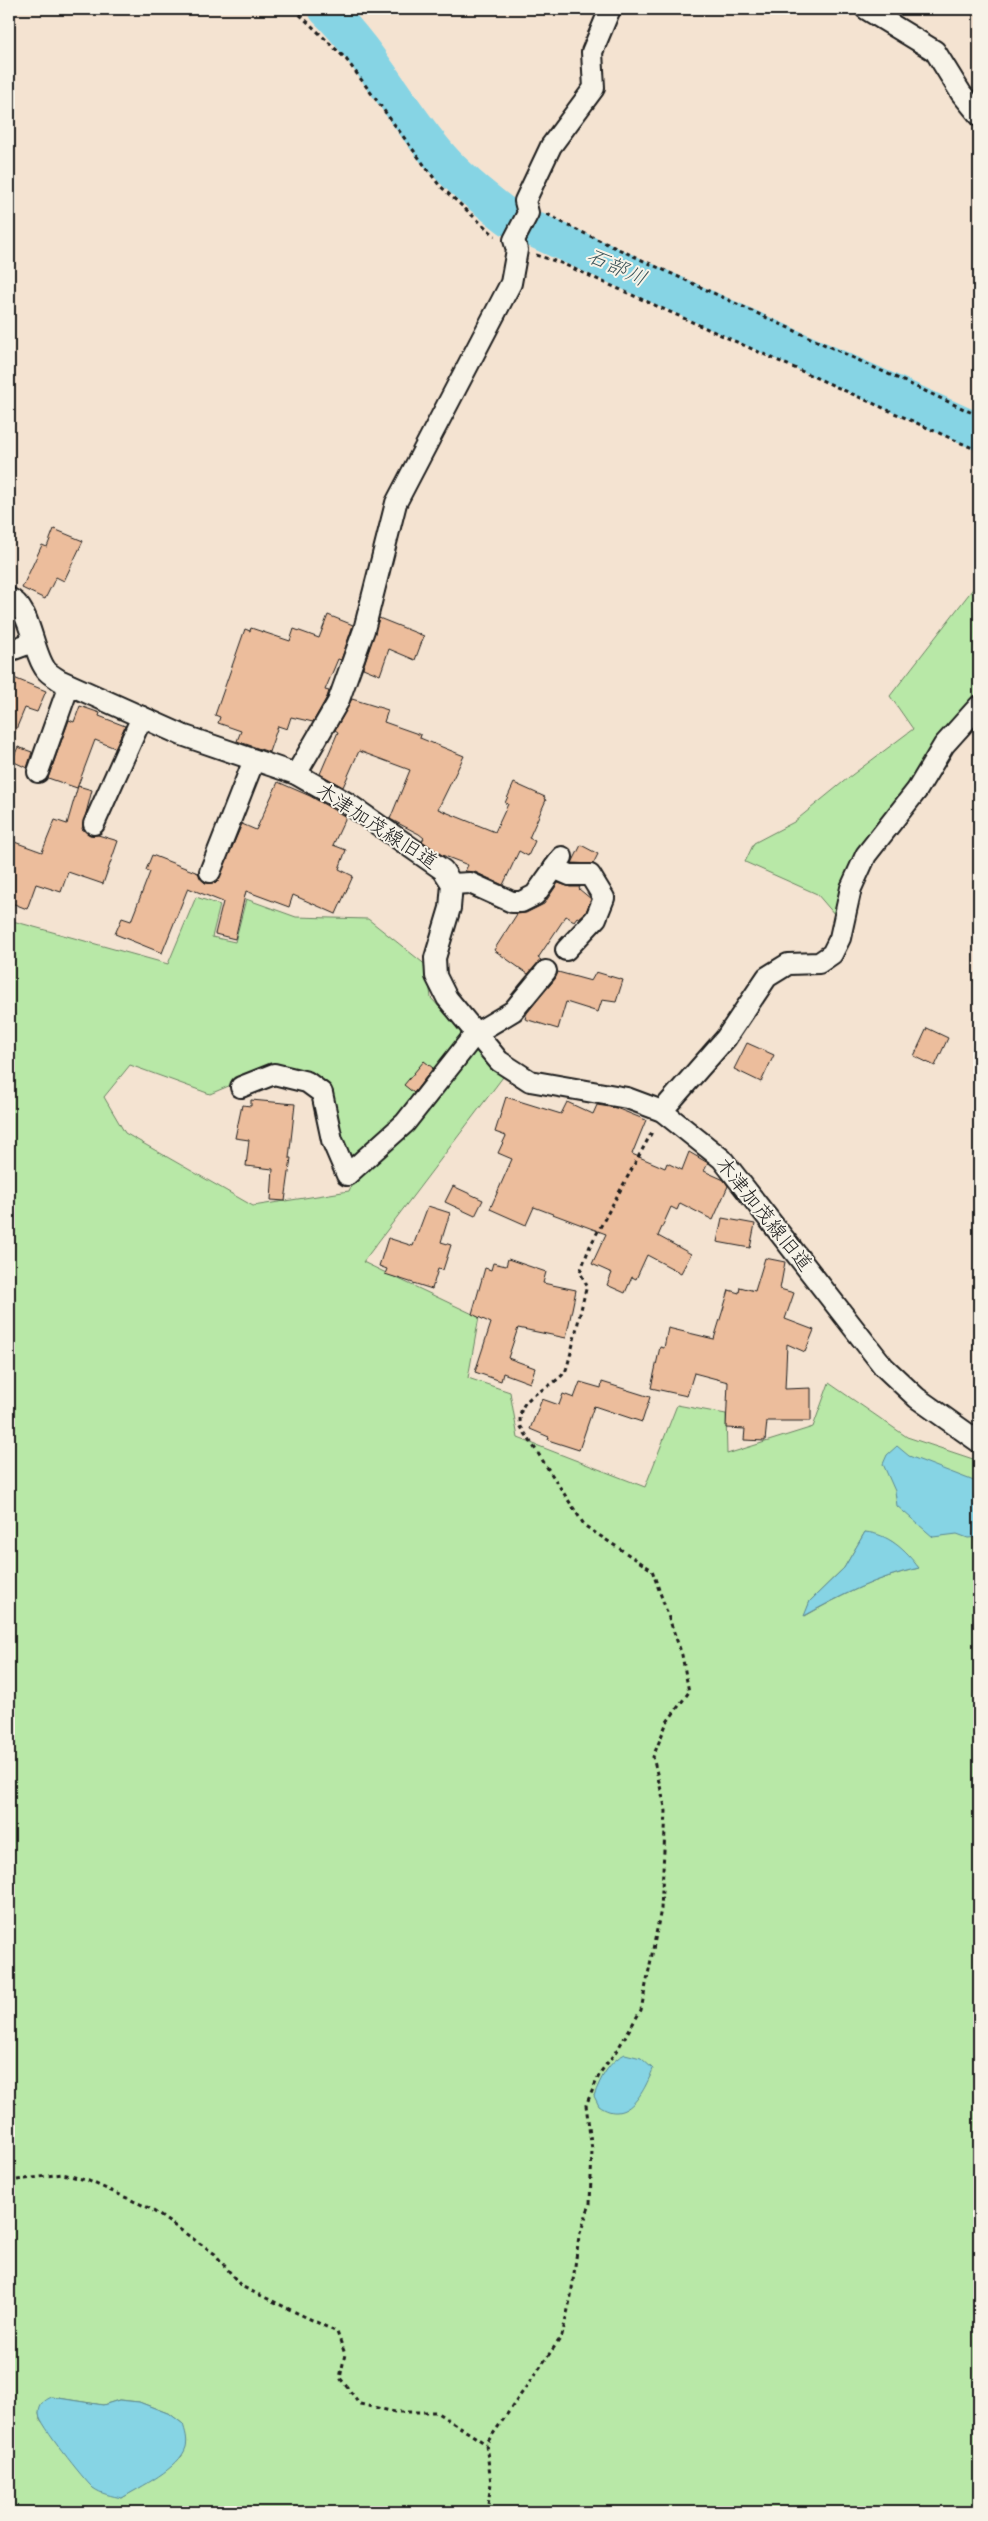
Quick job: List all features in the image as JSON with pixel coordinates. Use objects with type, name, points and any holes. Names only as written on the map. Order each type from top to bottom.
[{"type":"street","points":[[296,774],[338,702],[364,630],[396,504],[511,283],[516,245],[527,207],[551,146],[594,88],[592,52],[610,9]]},
{"type":"street","points":[[866,9],[935,51],[961,93],[979,115]]},
{"type":"street","name":"木津加茂線旧道","points":[[9,598],[14,600],[26,618],[33,642],[46,670],[59,680],[182,735],[296,774],[347,802],[443,870],[452,884],[450,908],[435,958],[440,988],[499,1061],[530,1081],[626,1098],[662,1111],[722,1159],[884,1367],[917,1398],[979,1442]]},
{"type":"street","points":[[9,651],[33,642]]},
{"type":"street","points":[[38,772],[69,685]]},
{"type":"street","points":[[662,1111],[726,1038],[767,977],[788,964],[819,963],[832,954],[840,938],[851,888],[866,855],[917,790],[944,745],[979,706]]},
{"type":"street","points":[[94,824],[142,717]]},
{"type":"street","points":[[210,872],[254,760]]},
{"type":"street","points":[[452,884],[470,884],[512,902],[521,902],[535,894],[558,862],[570,875],[590,875],[604,898],[596,918],[566,950]]},
{"type":"street","points":[[241,1087],[274,1074],[307,1082],[322,1093],[332,1140],[347,1175],[405,1123],[476,1033],[513,1011],[546,970]]},
{"type":"path","points":[[294,9],[346,59],[440,185],[491,234],[561,263],[979,451]]},
{"type":"path","points":[[527,207],[979,416]]},
{"type":"path","points":[[487,2512],[491,2483],[486,2444],[562,2336],[571,2296],[579,2236],[590,2204],[592,2150],[586,2105],[600,2073],[619,2047],[641,2010],[661,1909],[666,1811],[653,1757],[667,1722],[689,1692],[682,1655],[652,1570],[585,1526],[521,1427],[518,1414],[522,1405],[566,1371],[587,1286],[580,1272],[590,1246],[634,1168],[662,1111]]},
{"type":"path","points":[[9,2180],[63,2174],[89,2181],[149,2208],[215,2254],[241,2286],[338,2332],[345,2354],[340,2378],[360,2404],[394,2412],[436,2412],[486,2444]]},
{"type":"green space","points":[[979,581],[979,701],[898,809],[841,922],[817,894],[745,862],[754,843],[794,822],[913,729],[890,696]]},
{"type":"green space","points":[[196,897],[220,905],[212,937],[235,942],[246,899],[296,917],[368,919],[427,966],[431,998],[487,1059],[506,1073],[363,1262],[479,1317],[468,1378],[510,1392],[518,1438],[645,1487],[677,1405],[726,1414],[727,1454],[813,1427],[829,1383],[907,1437],[979,1461],[979,2512],[9,2512],[9,920],[168,964]],"holes":[[[130,1065],[210,1094],[245,1079],[328,1093],[336,1136],[355,1177],[349,1191],[253,1206],[125,1133],[104,1097]],[[865,1532],[893,1542],[919,1568],[889,1576],[860,1588],[805,1616],[810,1601],[844,1568]],[[606,2071],[650,2076],[643,2087],[594,2096]],[[52,2397],[103,2405],[119,2400],[139,2402],[170,2414],[183,2424],[182,2456],[161,2474],[122,2498],[93,2488],[40,2419],[39,2413]]]},
{"type":"water","points":[[897,1446],[909,1456],[979,1483],[979,1537],[968,1538],[957,1534],[933,1537],[897,1506],[895,1491],[883,1464],[887,1455]]},
{"type":"water","points":[[865,1532],[882,1536],[896,1544],[919,1568],[889,1576],[860,1588],[804,1616],[810,1601],[844,1568]]},
{"type":"water","points":[[625,2054],[641,2058],[653,2069],[645,2087],[633,2104],[618,2112],[609,2111],[599,2106],[594,2096],[606,2071],[614,2061]]},
{"type":"water","points":[[52,2397],[103,2405],[119,2400],[139,2402],[170,2414],[183,2424],[186,2447],[176,2462],[149,2483],[122,2498],[111,2496],[93,2488],[54,2439],[41,2419],[39,2411],[41,2405]]},
{"type":"building","points":[[54,529],[83,541],[64,581],[56,577],[45,599],[22,588],[42,545],[47,547]]},
{"type":"building","points":[[328,615],[353,625],[341,660],[338,659],[325,690],[329,691],[327,697],[313,722],[291,717],[287,729],[278,726],[269,752],[237,741],[241,731],[218,723],[220,717],[215,715],[245,629],[250,631],[251,628],[290,641],[294,629],[319,638]]},
{"type":"building","points":[[379,618],[424,636],[415,660],[389,649],[380,675],[363,668]]},
{"type":"building","points":[[9,676],[46,691],[37,712],[25,708],[9,746]]},
{"type":"building","points":[[352,699],[388,710],[384,722],[421,735],[420,738],[464,756],[438,809],[495,832],[508,804],[505,803],[514,783],[545,797],[544,799],[546,800],[529,838],[535,841],[528,856],[519,851],[503,885],[475,872],[465,871],[468,865],[442,855],[422,841],[424,838],[419,834],[390,819],[410,770],[359,751],[343,787],[320,774],[338,732],[335,730]]},
{"type":"building","points":[[80,706],[100,713],[99,716],[125,726],[115,748],[95,740],[77,788],[48,778],[69,720],[74,722]]},
{"type":"building","points":[[18,747],[32,752],[27,768],[12,761]]},
{"type":"building","points":[[278,782],[310,796],[346,817],[333,845],[346,850],[339,869],[353,876],[336,914],[293,895],[289,907],[246,891],[235,939],[215,934],[223,902],[188,888],[162,953],[115,934],[122,918],[131,921],[150,872],[146,870],[152,855],[198,873],[205,883],[217,882],[242,824],[256,830]]},
{"type":"building","points":[[78,786],[92,790],[82,829],[90,835],[98,835],[118,841],[103,884],[68,872],[61,892],[36,884],[27,909],[9,902],[9,840],[42,852],[55,820],[67,824]]},
{"type":"building","points":[[581,845],[598,854],[593,864],[572,863]]},
{"type":"building","points":[[558,883],[570,887],[580,887],[579,889],[591,899],[586,912],[579,918],[577,917],[574,921],[566,916],[538,958],[541,960],[528,974],[494,950],[517,914],[526,913],[544,904]]},
{"type":"building","points":[[558,972],[591,981],[596,972],[623,980],[616,1002],[602,1000],[598,1012],[566,1002],[558,1029],[525,1019],[527,1013],[555,979]]},
{"type":"building","points":[[927,1028],[948,1038],[935,1066],[914,1056]]},
{"type":"building","points":[[747,1043],[774,1055],[761,1082],[734,1069]]},
{"type":"building","points":[[424,1061],[433,1068],[414,1093],[404,1085]]},
{"type":"building","points":[[506,1097],[561,1114],[567,1102],[593,1114],[597,1105],[616,1108],[646,1120],[632,1154],[665,1168],[667,1163],[682,1170],[689,1152],[708,1163],[704,1171],[724,1180],[728,1186],[713,1220],[680,1203],[677,1210],[671,1207],[658,1236],[691,1254],[681,1273],[647,1255],[636,1279],[632,1277],[625,1293],[607,1285],[612,1273],[592,1264],[606,1234],[534,1207],[526,1225],[490,1209],[512,1159],[498,1153],[506,1136],[495,1132]]},
{"type":"building","points":[[251,1100],[295,1104],[289,1158],[291,1158],[285,1201],[271,1200],[273,1169],[246,1166],[249,1140],[235,1138],[242,1105],[251,1106]]},
{"type":"building","points":[[453,1186],[483,1200],[475,1216],[445,1202]]},
{"type":"building","points":[[428,1206],[450,1213],[441,1242],[451,1245],[443,1270],[438,1269],[432,1289],[385,1274],[387,1269],[379,1266],[388,1238],[413,1246]]},
{"type":"building","points":[[722,1218],[755,1224],[750,1248],[717,1242]]},
{"type":"building","points":[[765,1258],[785,1262],[780,1289],[794,1293],[785,1319],[814,1330],[805,1352],[787,1344],[785,1389],[811,1388],[811,1421],[767,1421],[765,1441],[744,1440],[745,1429],[726,1428],[728,1382],[694,1373],[687,1396],[651,1388],[660,1347],[664,1348],[668,1328],[714,1339],[729,1290],[739,1293],[740,1287],[755,1291]]},
{"type":"building","points":[[508,1259],[546,1272],[543,1283],[576,1290],[566,1338],[518,1328],[508,1358],[535,1368],[530,1383],[503,1373],[501,1381],[475,1372],[491,1323],[472,1314],[485,1268],[491,1270],[493,1263],[506,1266]]},
{"type":"building","points":[[580,1382],[601,1388],[602,1382],[650,1397],[642,1422],[594,1406],[579,1450],[548,1440],[549,1437],[530,1429],[542,1399],[559,1405],[563,1394],[574,1398]]},
{"type":"waterway","name":"石部川","points":[[326,9],[357,44],[440,157],[464,181],[509,218],[979,432]]}]
